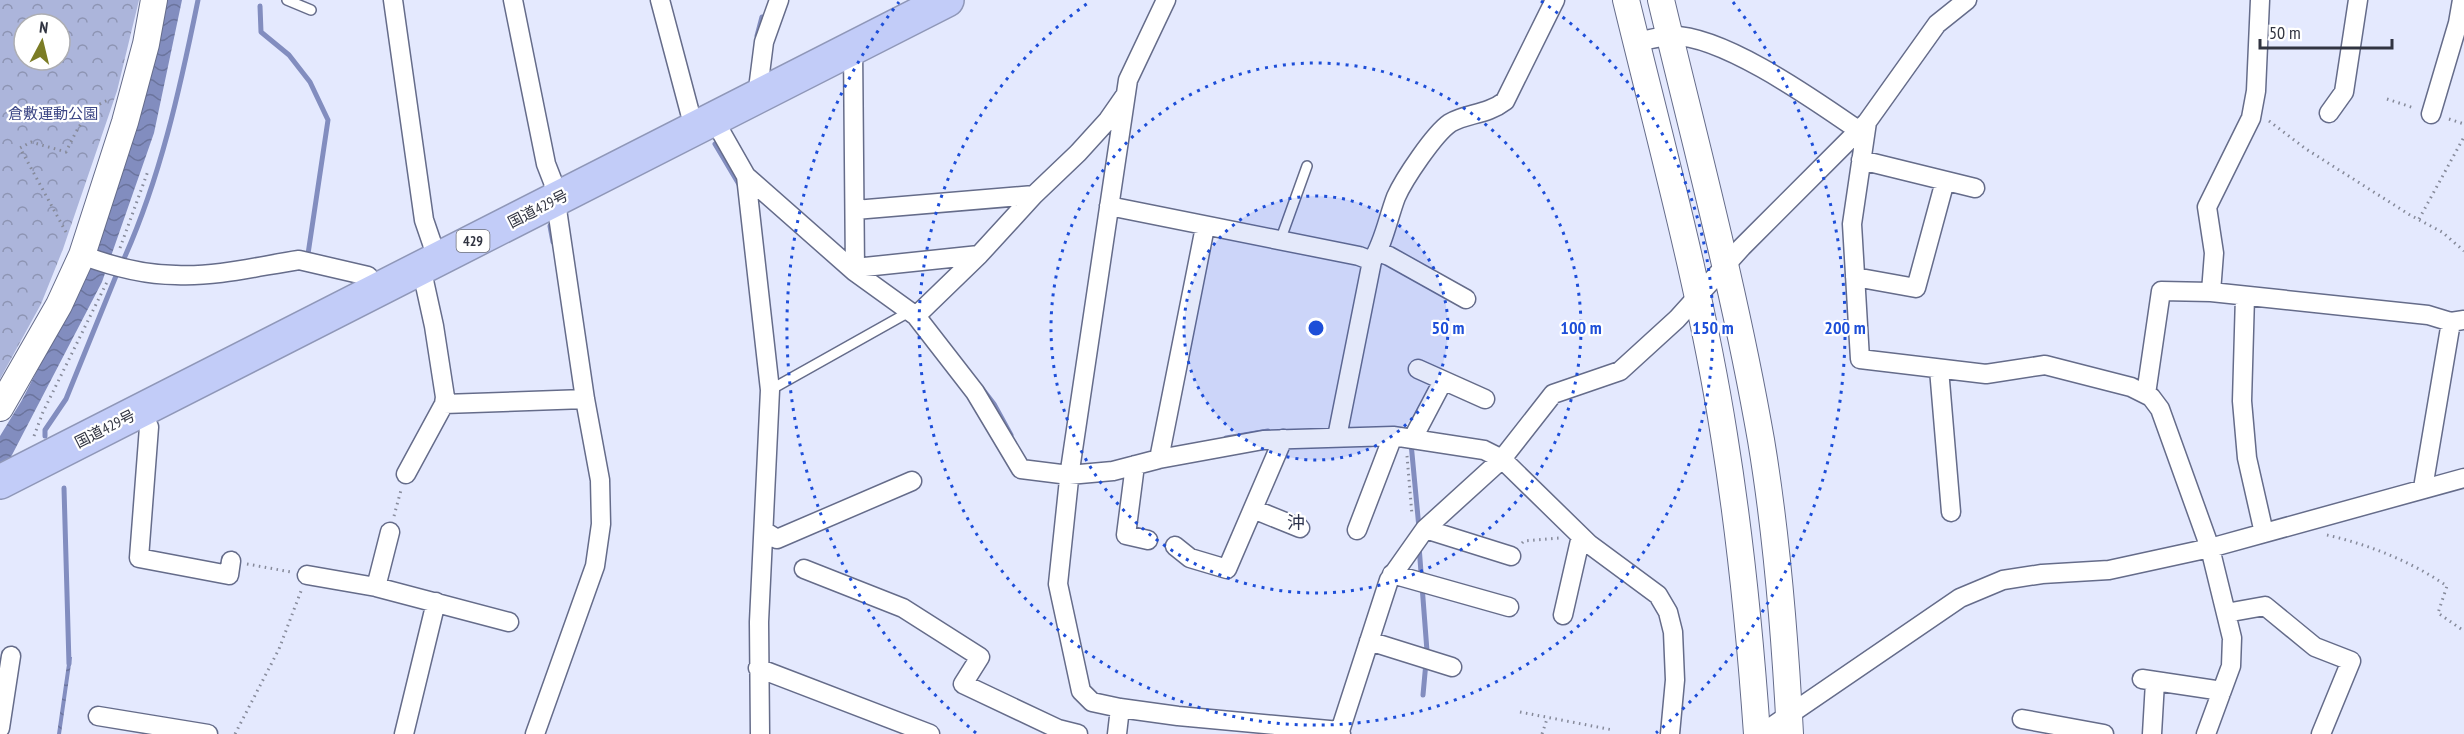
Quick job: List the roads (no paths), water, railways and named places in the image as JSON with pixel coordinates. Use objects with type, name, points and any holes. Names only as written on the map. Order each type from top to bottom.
[{"type":"highway","name":"国道429号","points":[[0,483],[947,0]]},
{"type":"street","points":[[0,408],[59,305],[81,250],[125,122],[146,44],[154,0]]},
{"type":"street","points":[[393,0],[424,220],[444,404],[406,474]]},
{"type":"street","points":[[513,0],[546,164],[553,182],[580,399],[600,480],[600,524],[595,566],[535,734]]},
{"type":"street","points":[[660,0],[690,113],[705,123],[746,176],[855,270],[912,314],[975,392],[1021,469],[1113,471],[1135,465],[1160,454],[1338,431],[1404,437],[1484,450],[1503,459],[1581,536],[1658,595],[1668,612],[1673,632],[1675,680],[1670,734]]},
{"type":"street","points":[[757,97],[764,42],[779,0]]},
{"type":"street","points":[[1166,0],[1128,80],[1070,470],[1058,584],[1082,691],[1092,702],[1120,708],[1340,732],[1368,641],[1392,574],[1419,537],[1503,459],[1553,394],[1620,371],[1677,319],[1726,265],[1862,126],[1937,24],[1967,0]]},
{"type":"street","points":[[1338,431],[1375,257],[1397,195],[1432,140],[1451,123],[1493,110],[1505,101],[1555,0]]},
{"type":"street","points":[[1626,0],[1697,296],[1724,434],[1738,536],[1759,734],[1790,724],[1950,604],[1983,587],[2003,580],[2042,574],[2109,570],[2210,548],[2464,478]]},
{"type":"street","points":[[1661,0],[1726,265],[1761,440],[1773,527],[1790,724]]},
{"type":"street","points":[[2211,292],[2214,253],[2207,207],[2251,118],[2256,91],[2260,0]]},
{"type":"street","points":[[2330,113],[2344,92],[2358,0]]},
{"type":"street","points":[[2431,114],[2458,23],[2462,0]]},
{"type":"street","points":[[1636,42],[1670,36],[1700,40],[1761,67],[1862,126]]},
{"type":"street","points":[[853,47],[855,270]]},
{"type":"street","points":[[912,314],[979,255],[1034,195],[1078,153],[1126,94]]},
{"type":"street","points":[[1862,126],[1861,160],[1852,224],[1860,359],[1986,374],[2044,365],[2131,387],[2151,397],[2160,409],[2210,548],[2232,638],[2231,666],[2206,734]]},
{"type":"street","points":[[1861,160],[1976,188]]},
{"type":"street","points":[[746,176],[770,390],[758,668],[760,734]]},
{"type":"street","points":[[1855,277],[1916,288],[1945,181]]},
{"type":"street","points":[[855,210],[1034,195]]},
{"type":"street","points":[[1109,206],[1359,256],[1389,255],[1466,299]]},
{"type":"street","points":[[1160,454],[1205,227]]},
{"type":"street","points":[[81,250],[116,265],[176,276],[299,260],[368,276],[378,289]]},
{"type":"street","points":[[855,270],[979,255]]},
{"type":"street","points":[[2146,394],[2161,291],[2211,292],[2428,315],[2458,321],[2423,488]]},
{"type":"street","points":[[2245,296],[2242,401],[2247,458],[2264,533]]},
{"type":"street","points":[[1418,369],[1485,399]]},
{"type":"street","points":[[1939,369],[1951,512]]},
{"type":"street","points":[[1358,530],[1404,437],[1443,381]]},
{"type":"street","points":[[444,404],[580,399]]},
{"type":"street","points":[[141,410],[149,427],[139,558],[228,575],[231,561]]},
{"type":"street","points":[[1175,546],[1190,558],[1227,569],[1284,439]]},
{"type":"street","points":[[1135,465],[1126,535],[1148,540]]},
{"type":"street","points":[[764,531],[777,539],[912,481]]},
{"type":"street","points":[[1253,509],[1300,528]]},
{"type":"street","points":[[376,587],[390,532]]},
{"type":"street","points":[[1563,615],[1581,536]]},
{"type":"street","points":[[1419,537],[1511,556]]},
{"type":"street","points":[[804,569],[903,608],[980,657],[963,684],[1057,731],[1078,734]]},
{"type":"street","points":[[1392,574],[1509,607]]},
{"type":"street","points":[[307,575],[376,587],[509,621]]},
{"type":"street","points":[[404,734],[436,602]]},
{"type":"street","points":[[2226,613],[2265,606],[2314,647],[2351,661],[2321,734]]},
{"type":"street","points":[[1368,641],[1452,667]]},
{"type":"street","points":[[0,728],[11,656]]},
{"type":"street","points":[[758,668],[930,734]]},
{"type":"street","points":[[2152,734],[2148,680],[2222,691]]},
{"type":"street","points":[[1117,734],[1120,708]]},
{"type":"street","points":[[98,716],[208,734]]},
{"type":"street","points":[[2022,719],[2104,734]]},
{"type":"lane","points":[[288,0],[310,10]]},
{"type":"lane","points":[[1280,241],[1307,166]]},
{"type":"lane","points":[[770,390],[912,314]]},
{"type":"water","points":[[164,0],[182,0],[154,133],[102,282],[0,478],[0,436],[22,400],[84,279],[137,126]]},
{"type":"water","points":[[68,657],[72,657],[61,734],[57,734]]},
{"type":"waterway","points":[[122,263],[147,199],[168,134],[198,0]]},
{"type":"waterway","points":[[260,6],[261,32],[289,55],[310,82],[328,120],[308,254],[305,254]]},
{"type":"waterway","points":[[757,36],[762,17]]},
{"type":"waterway","points":[[715,144],[740,186]]},
{"type":"waterway","points":[[550,226],[553,242]]},
{"type":"waterway","points":[[45,436],[45,430],[66,399],[118,271]]},
{"type":"waterway","points":[[981,387],[994,404],[1011,435]]},
{"type":"waterway","points":[[1226,438],[1268,431]]},
{"type":"waterway","points":[[1411,443],[1419,528]]},
{"type":"waterway","points":[[64,488],[69,664]]},
{"type":"waterway","points":[[1419,546],[1427,651],[1423,695]]},
{"type":"district","name":"沖","points":[[1296,523]]},
{"type":"park label","name":"倉敷運動公園","points":[[53,114]]}]
